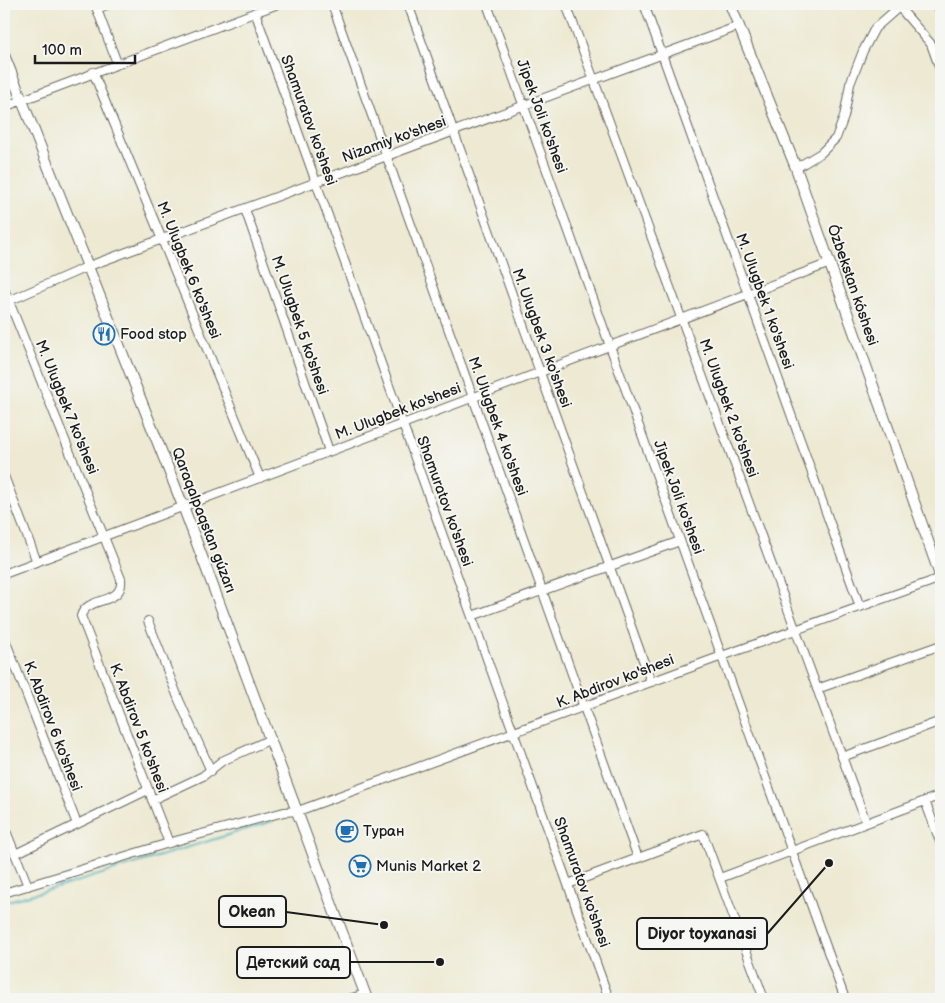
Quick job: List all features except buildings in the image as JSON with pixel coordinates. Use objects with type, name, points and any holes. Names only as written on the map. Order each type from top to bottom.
[{"type":"street","points":[[110,4],[96,6],[118,63]]},
{"type":"street","points":[[4,107],[278,4]]},
{"type":"street","name":"M. Ulugbek 4 ko'shesi","points":[[332,4],[638,858]]},
{"type":"street","name":"M. Ulugbek 3 ko'shesi","points":[[408,4],[651,682]]},
{"type":"street","name":"Jipek Joli ko'shesi","points":[[487,4],[845,999]]},
{"type":"street","name":"M. Ulugbek 2 ko'shesi","points":[[566,4],[866,822]]},
{"type":"street","name":"M. Ulugbek 1 ko'shesi","points":[[644,4],[860,607]]},
{"type":"street","name":"Ózbekstan kóshesi","points":[[730,4],[796,168],[941,578]]},
{"type":"street","points":[[796,168],[821,153],[836,138],[844,118],[850,84],[862,51],[875,28],[899,7],[931,44],[941,72]]},
{"type":"street","name":"Shamuratov ko'shesi","points":[[255,12],[610,999]]},
{"type":"street","name":"Nizamiy ko'shesi","points":[[6,302],[89,266],[739,26]]},
{"type":"street","name":"Qaraqalpaqstan gúzarı","points":[[4,55],[183,506],[366,997]]},
{"type":"street","name":"M. Ulugbek 6 ko'shesi","points":[[93,72],[260,478]]},
{"type":"street","name":"M. Ulugbek 5 ko'shesi","points":[[245,208],[329,451]]},
{"type":"street","name":"M. Ulugbek ko'shesi","points":[[4,574],[830,262]]},
{"type":"street","name":"M. Ulugbek 7 ko'shesi","points":[[4,289],[6,302],[104,536],[122,585],[116,596],[85,609],[81,616],[83,623]]},
{"type":"street","points":[[4,476],[37,562]]},
{"type":"street","points":[[472,616],[680,540]]},
{"type":"street","name":"K. Abdirov ko'shesi","points":[[4,893],[169,843],[284,812],[298,811],[941,578]]},
{"type":"street","points":[[148,621],[179,700],[211,771]]},
{"type":"street","name":"K. Abdirov 5 ko'shesi","points":[[83,623],[169,843]]},
{"type":"street","name":"K. Abdirov 6 ko'shesi","points":[[4,637],[77,824]]},
{"type":"street","points":[[817,689],[941,645]]},
{"type":"street","points":[[842,757],[941,721]]},
{"type":"street","points":[[152,800],[211,771],[222,761],[271,739]]},
{"type":"street","points":[[15,854],[148,790]]},
{"type":"street","points":[[720,878],[941,795]]},
{"type":"street","points":[[925,801],[941,844]]},
{"type":"street","points":[[4,826],[28,886]]},
{"type":"street","points":[[568,884],[703,834],[764,999]]},
{"type":"street","points":[[349,999],[366,997]]},
{"type":"waterway","points":[[4,902],[63,886],[273,821]]},
{"type":"railway","points":[[933,4],[941,26]]},
{"type":"place","name":"Food stop","points":[[104,334]]},
{"type":"place","name":"Туран","points":[[347,831]]},
{"type":"place","name":"Diyor toyxanasi","points":[[829,863]]},
{"type":"place","name":"Munis Market 2","points":[[360,866]]},
{"type":"place","name":"Okean","points":[[384,925]]},
{"type":"place","name":"Детский сад","points":[[440,962]]}]
